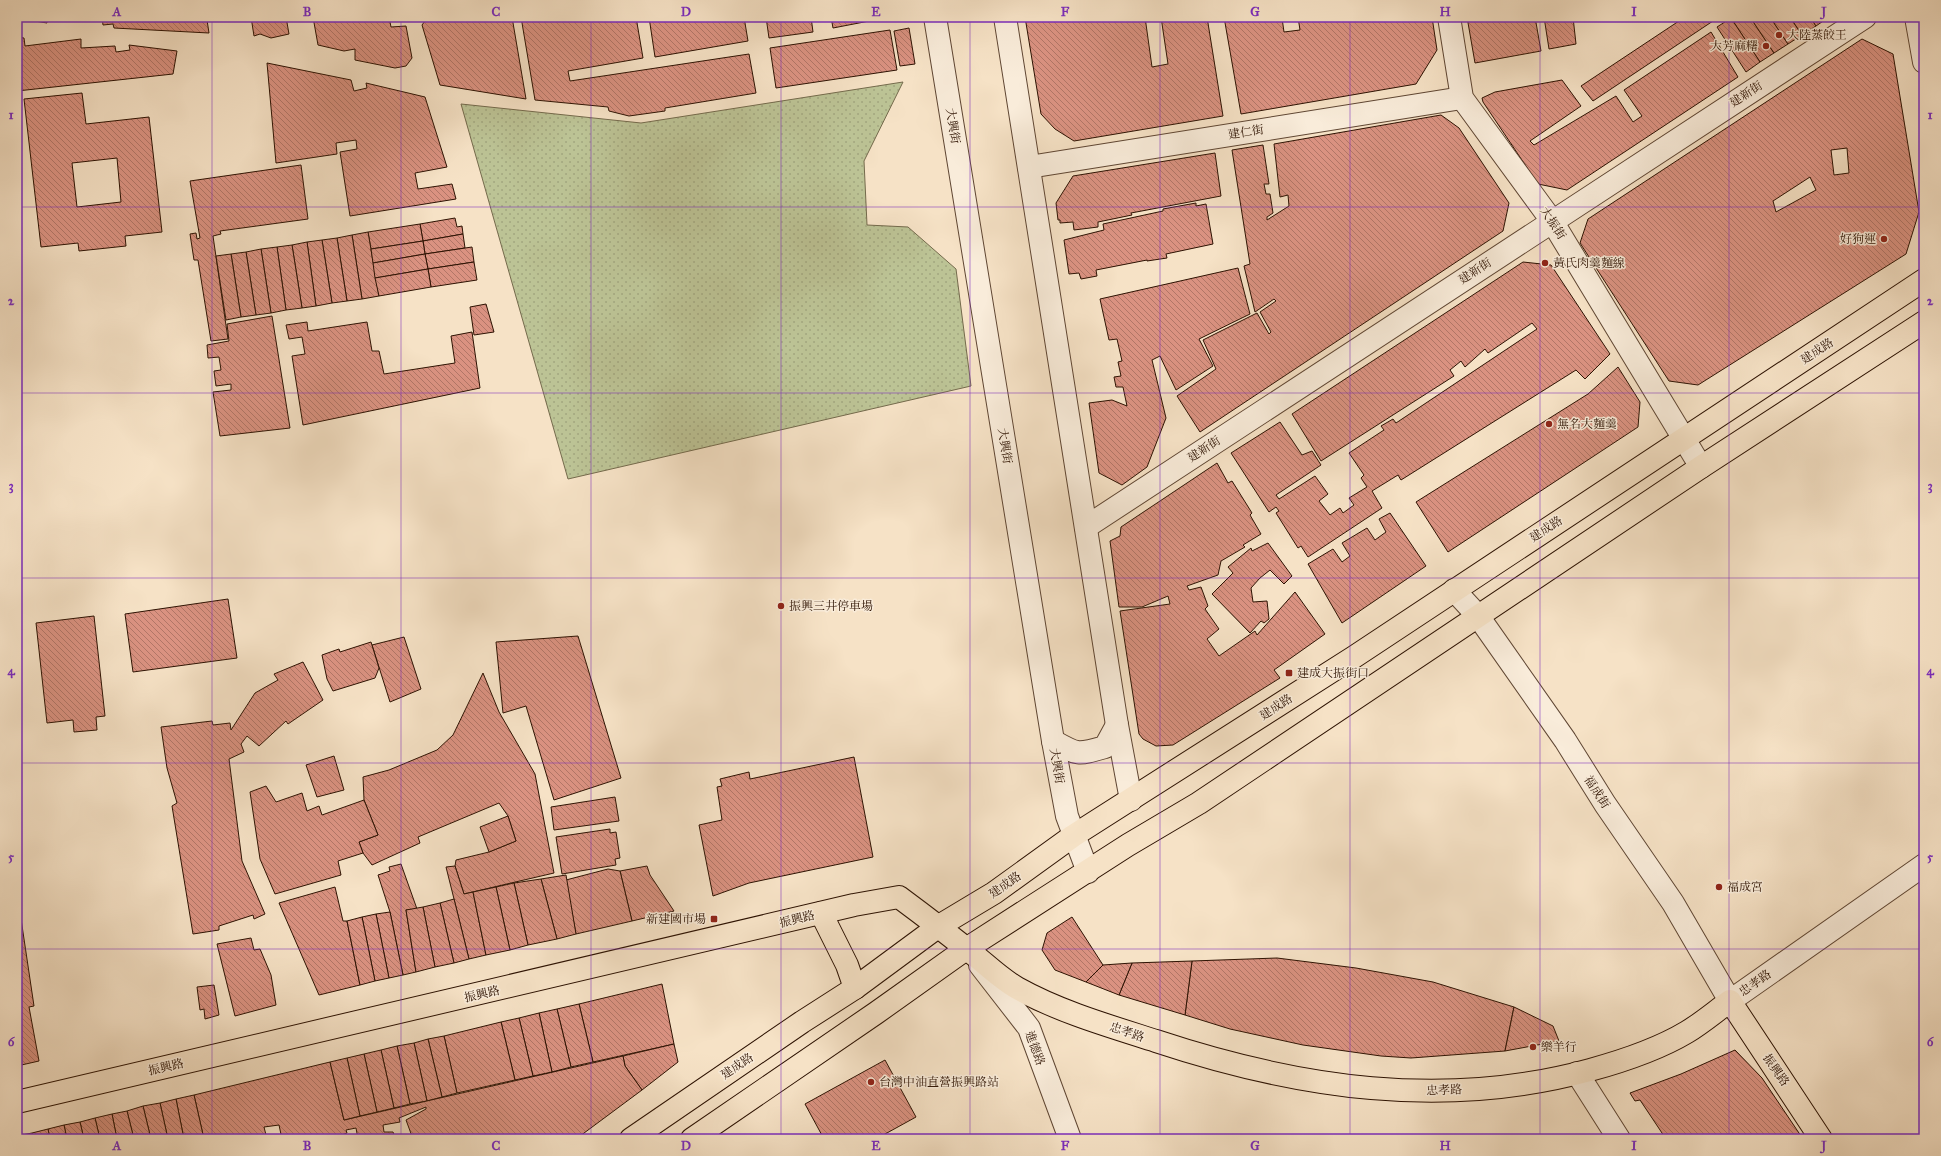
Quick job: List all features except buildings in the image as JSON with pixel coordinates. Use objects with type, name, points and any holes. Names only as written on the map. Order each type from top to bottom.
[{"type":"main road","name":"建成路","points":[[631,1139],[690,1097],[855,988],[939,926],[994,893],[1073,836],[1354,657],[1924,280]]},
{"type":"main road","points":[[692,1139],[876,1013],[966,949],[1128,845],[1199,803],[1701,467],[1924,322]]},
{"type":"main road","name":"振興路","points":[[17,1102],[821,913],[899,897],[939,926]]},
{"type":"main road","points":[[821,913],[847,965],[855,988]]},
{"type":"main road","name":"忠孝路","points":[[939,926],[1014,987],[1038,999],[1092,1020],[1177,1048],[1270,1073],[1346,1087],[1404,1091],[1460,1090],[1500,1087],[1561,1078],[1622,1061],[1687,1032],[1730,1000]]},
{"type":"main road","name":"振興路","points":[[1730,1000],[1821,1139]]},
{"type":"street","name":"大興街","points":[[935,17],[1052,742],[1067,816],[1073,836],[1088,872]]},
{"type":"street","points":[[1005,17],[1117,724],[1131,800]]},
{"type":"street","name":"大振街","points":[[1449,17],[1462,98],[1552,220],[1701,467]]},
{"type":"street","name":"建新街","points":[[1086,527],[1552,220],[1865,17]]},
{"type":"street","points":[[1916,17],[1924,62]]},
{"type":"street","name":"建仁街","points":[[1029,167],[1462,98]]},
{"type":"street","name":"福成街","points":[[1454,590],[1478,616],[1565,740],[1605,804],[1673,903],[1730,1000]]},
{"type":"street","points":[[1052,742],[1072,752],[1084,754],[1105,747],[1117,724]]},
{"type":"street","name":"忠孝路","points":[[1730,1000],[1924,865]]},
{"type":"street","name":"進德路","points":[[966,949],[1029,1028],[1070,1139]]},
{"type":"street","points":[[1577,1073],[1619,1139]]},
{"type":"green space","points":[[903,82],[864,161],[867,225],[908,227],[956,269],[971,386],[568,479],[461,104],[641,123]]},
{"type":"place","name":"大陸蒸餃王","points":[[1779,35]]},
{"type":"place","name":"大芳麻糬","points":[[1766,46]]},
{"type":"place","name":"好狗運","points":[[1884,239]]},
{"type":"place","name":"黃氏肉羹麵線","points":[[1545,263]]},
{"type":"place","name":"無名大麵羹","points":[[1549,424]]},
{"type":"place","name":"振興三井停車場","points":[[781,606]]},
{"type":"place","name":"建成大振街口","points":[[1289,673]]},
{"type":"place","name":"福成宮","points":[[1719,887]]},
{"type":"place","name":"新建國市場","points":[[714,919]]},
{"type":"place","name":"樂羊行","points":[[1533,1047]]},
{"type":"place","name":"台灣中油直營振興路站","points":[[871,1082]]}]
